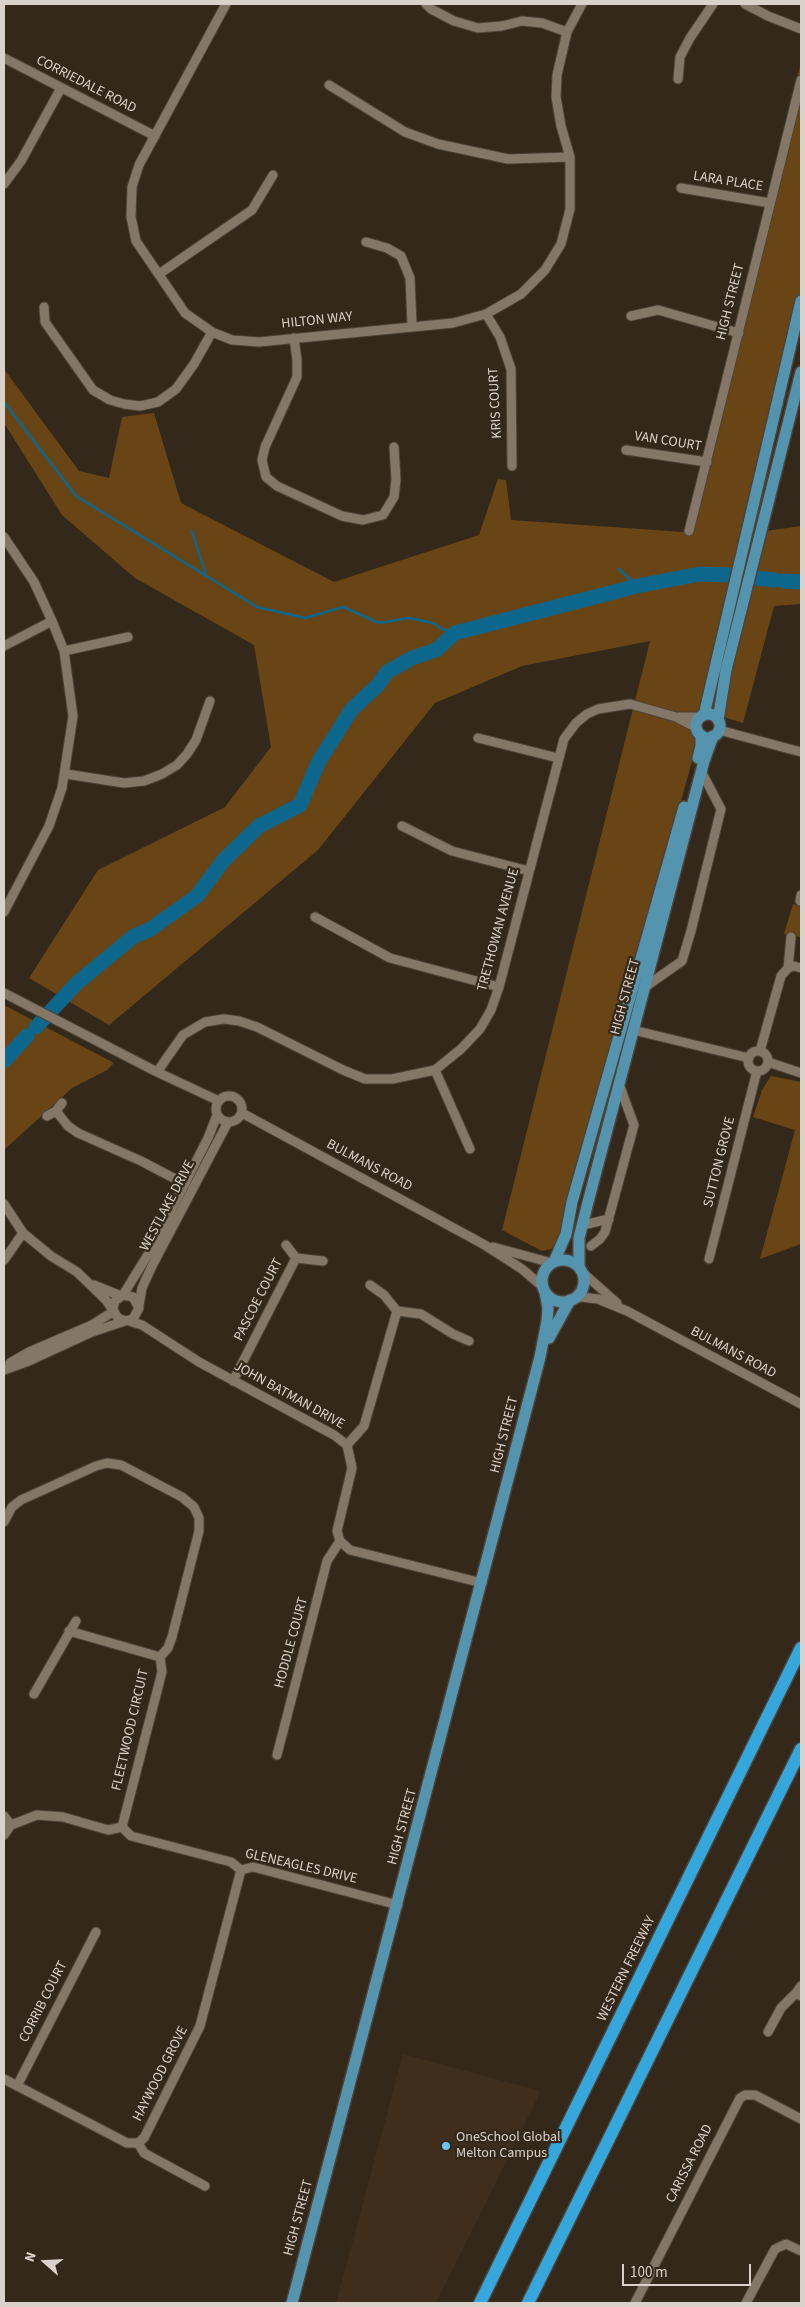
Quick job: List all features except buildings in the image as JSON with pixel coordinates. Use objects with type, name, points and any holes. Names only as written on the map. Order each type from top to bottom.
[{"type":"highway","name":"WESTERN FREEWAY","points":[[480,2303],[801,1648]]},
{"type":"highway","points":[[528,2303],[801,1749]]},
{"type":"main road","name":"HIGH STREET","points":[[553,1262],[566,1234],[572,1202],[701,746],[701,724],[801,300]]},
{"type":"main road","name":"HIGH STREET","points":[[580,1269],[578,1251],[583,1225],[618,1084],[701,771],[717,729],[726,670],[801,372]]},
{"type":"main road","points":[[712,715],[717,729],[709,738],[701,724],[712,715]]},
{"type":"main road","points":[[569,1261],[580,1269],[583,1284],[578,1295],[571,1300],[555,1300],[544,1289],[544,1271],[553,1262],[569,1261]]},
{"type":"main road","name":"HIGH STREET","points":[[292,2303],[398,1905],[540,1357],[548,1308],[544,1289]]},
{"type":"main road","name":"HIGH STREET","points":[[540,1357],[554,1325],[571,1300]]},
{"type":"street","name":"HILTON WAY","points":[[226,4],[139,165],[132,188],[131,217],[136,240],[185,312],[212,332],[232,340],[258,342],[452,322],[486,314],[521,294],[545,270],[561,244],[570,209],[570,157],[561,126],[556,97],[557,75],[566,32],[582,4]]},
{"type":"street","points":[[426,4],[431,9],[454,21],[478,28],[502,26],[522,21],[542,23],[566,32]]},
{"type":"street","points":[[678,79],[680,57],[690,38],[713,4]]},
{"type":"street","points":[[745,4],[768,16],[801,29]]},
{"type":"street","name":"CORRIEDALE ROAD","points":[[4,58],[155,136]]},
{"type":"street","name":"HIGH STREET","points":[[689,531],[801,80]]},
{"type":"street","points":[[329,85],[406,132],[438,144],[508,159],[570,157]]},
{"type":"street","points":[[4,184],[21,161],[61,88]]},
{"type":"street","points":[[160,274],[252,210],[273,175]]},
{"type":"street","name":"LARA PLACE","points":[[681,188],[770,203]]},
{"type":"street","points":[[366,242],[387,248],[401,256],[410,278],[412,325]]},
{"type":"street","points":[[44,307],[45,322],[93,390],[110,400],[124,404],[140,406],[158,402],[176,389],[194,364],[212,332]]},
{"type":"street","points":[[630,316],[658,310],[739,333]]},
{"type":"street","name":"KRIS COURT","points":[[486,314],[500,337],[511,370],[512,466]]},
{"type":"street","points":[[294,338],[297,377],[265,447],[262,460],[266,477],[277,486],[342,516],[363,520],[382,514],[394,497],[396,480],[394,447]]},
{"type":"street","name":"VAN COURT","points":[[626,450],[707,462]]},
{"type":"street","points":[[4,537],[34,582],[64,651],[72,716],[66,774],[49,826],[7,896],[4,912]]},
{"type":"street","points":[[4,646],[52,621]]},
{"type":"street","points":[[64,651],[128,637]]},
{"type":"street","points":[[66,774],[124,783],[144,781],[162,774],[177,765],[188,754],[196,740],[210,702]]},
{"type":"street","name":"TRETHOWAN AVENUE","points":[[157,1072],[183,1035],[205,1022],[224,1018],[257,1027],[365,1079],[392,1079],[435,1070],[461,1049],[480,1029],[491,1010],[499,987],[558,758],[564,739],[576,723],[587,714],[598,709],[630,704],[701,724]]},
{"type":"street","points":[[717,729],[801,752]]},
{"type":"street","points":[[478,738],[558,758]]},
{"type":"street","points":[[645,987],[682,961],[691,931],[721,809],[701,771]]},
{"type":"street","points":[[402,826],[452,851],[529,871]]},
{"type":"street","points":[[315,917],[390,958],[499,987]]},
{"type":"street","points":[[788,968],[791,937]]},
{"type":"street","points":[[760,1051],[776,988],[781,976],[788,968],[794,966],[801,968]]},
{"type":"street","points":[[4,993],[157,1072],[219,1100]]},
{"type":"street","points":[[633,1030],[749,1058]]},
{"type":"street","points":[[760,1051],[766,1055],[768,1062],[763,1070],[757,1070],[750,1066],[749,1058],[752,1054],[760,1051]]},
{"type":"street","points":[[768,1062],[801,1073]]},
{"type":"street","points":[[435,1070],[470,1149]]},
{"type":"street","name":"SUTTON GROVE","points":[[709,1260],[757,1070]]},
{"type":"street","points":[[592,1246],[600,1239],[609,1219],[634,1125],[618,1084]]},
{"type":"street","points":[[227,1096],[236,1098],[241,1104],[242,1113],[237,1120],[228,1122],[221,1120],[217,1114],[216,1107],[219,1100],[227,1096]]},
{"type":"street","points":[[47,1116],[59,1107],[68,1126],[78,1133],[141,1161],[185,1184]]},
{"type":"street","name":"BULMANS ROAD","points":[[242,1113],[483,1244],[522,1269],[544,1289]]},
{"type":"street","name":"WESTLAKE DRIVE","points":[[122,1295],[152,1248],[208,1138],[217,1114]]},
{"type":"street","name":"WESTLAKE DRIVE","points":[[139,1306],[142,1288],[151,1268],[228,1122]]},
{"type":"street","points":[[4,1204],[23,1234],[51,1256],[77,1272],[113,1309],[118,1318],[127,1321]]},
{"type":"street","points":[[583,1225],[609,1219]]},
{"type":"street","points":[[4,1260],[23,1234]]},
{"type":"street","name":"BULMANS ROAD","points":[[483,1244],[553,1262]]},
{"type":"street","name":"PASCOE COURT","points":[[286,1245],[296,1258],[323,1261]]},
{"type":"street","name":"PASCOE COURT","points":[[233,1381],[296,1258]]},
{"type":"street","name":"BULMANS ROAD","points":[[580,1269],[627,1311]]},
{"type":"street","points":[[4,1369],[29,1361],[92,1332],[137,1316],[139,1306],[133,1297],[122,1295],[87,1282]]},
{"type":"street","points":[[370,1285],[384,1295],[397,1311],[421,1314],[453,1334],[469,1341]]},
{"type":"street","points":[[4,1369],[29,1352],[92,1325],[113,1309],[115,1301],[122,1295]]},
{"type":"street","name":"BULMANS ROAD","points":[[571,1300],[581,1297],[598,1299],[627,1311],[801,1404]]},
{"type":"street","name":"JOHN BATMAN DRIVE","points":[[139,1306],[159,1335]]},
{"type":"street","points":[[347,1445],[364,1426],[397,1311]]},
{"type":"street","name":"JOHN BATMAN DRIVE","points":[[127,1321],[142,1324],[199,1362],[347,1445],[352,1468],[337,1531],[340,1541]]},
{"type":"street","name":"FLEETWOOD CIRCUIT","points":[[4,1522],[12,1507],[20,1500],[96,1466],[107,1463],[121,1465],[182,1497],[194,1507],[199,1518],[199,1532],[172,1637],[168,1648],[160,1657],[162,1672],[122,1827]]},
{"type":"street","points":[[340,1541],[350,1550],[482,1584]]},
{"type":"street","name":"HODDLE COURT","points":[[277,1755],[328,1561],[340,1541]]},
{"type":"street","points":[[34,1694],[76,1621]]},
{"type":"street","points":[[69,1632],[160,1657]]},
{"type":"street","points":[[4,1835],[12,1825],[37,1815],[63,1817],[108,1830],[122,1827]]},
{"type":"street","points":[[4,1816],[12,1825]]},
{"type":"street","name":"GLENEAGLES DRIVE","points":[[122,1827],[131,1836],[231,1862],[241,1870],[253,1867],[398,1905]]},
{"type":"street","name":"HAYWOOD GROVE","points":[[4,2078],[127,2143],[138,2143],[144,2138],[200,2026],[241,1870]]},
{"type":"street","name":"CORRIB COURT","points":[[17,2086],[96,1932]]},
{"type":"street","points":[[768,2032],[781,2008],[799,1992]]},
{"type":"street","name":"CARISSA ROAD","points":[[635,2303],[740,2098],[745,2095],[755,2095],[801,2119]]},
{"type":"street","points":[[138,2143],[144,2153],[205,2186]]},
{"type":"street","points":[[746,2303],[776,2248],[786,2244],[801,2251]]},
{"type":"shaded area","points":[[801,62],[801,298],[745,534],[801,526],[801,604],[774,606],[743,723],[727,718],[703,705],[696,714],[692,731],[696,747],[559,1239],[551,1249],[542,1251],[502,1230],[650,641],[522,666],[435,703],[318,850],[109,1025],[29,978],[98,870],[225,807],[271,747],[254,645],[135,578],[62,515],[4,423],[4,369],[79,471],[109,478],[122,417],[154,413],[181,503],[334,582],[479,535],[498,479],[506,480],[511,520],[684,532]]},
{"type":"shaded area","points":[[793,904],[801,907],[800,937],[784,934]]},
{"type":"shaded area","points":[[4,1005],[114,1063],[107,1070],[72,1088],[4,1150]]},
{"type":"shaded area","points":[[771,1076],[801,1082],[801,1244],[760,1259],[795,1130],[753,1117],[762,1090]]},
{"type":"shaded area","name":"OneSchool Global Melton Campus","points":[[403,2054],[541,2091],[436,2303],[336,2303]]},
{"type":"waterway","points":[[4,402],[76,496],[257,607],[305,618],[343,607],[379,623],[409,618],[433,623],[442,629],[455,633]]},
{"type":"waterway","points":[[192,531],[205,573]]},
{"type":"waterway","points":[[619,569],[637,586]]},
{"type":"waterway","points":[[36,1027],[77,983],[134,936],[149,930],[197,896],[223,861],[259,826],[300,805],[319,761],[352,709],[378,685],[387,672],[412,658],[436,650],[455,633],[637,586],[700,574],[732,575]]},
{"type":"waterway","points":[[755,578],[775,580]]},
{"type":"waterway","points":[[784,581],[801,582]]},
{"type":"waterway","points":[[4,1061],[27,1036]]},
{"type":"place","name":"OneSchool Global Melton Campus","points":[[446,2146]]}]
